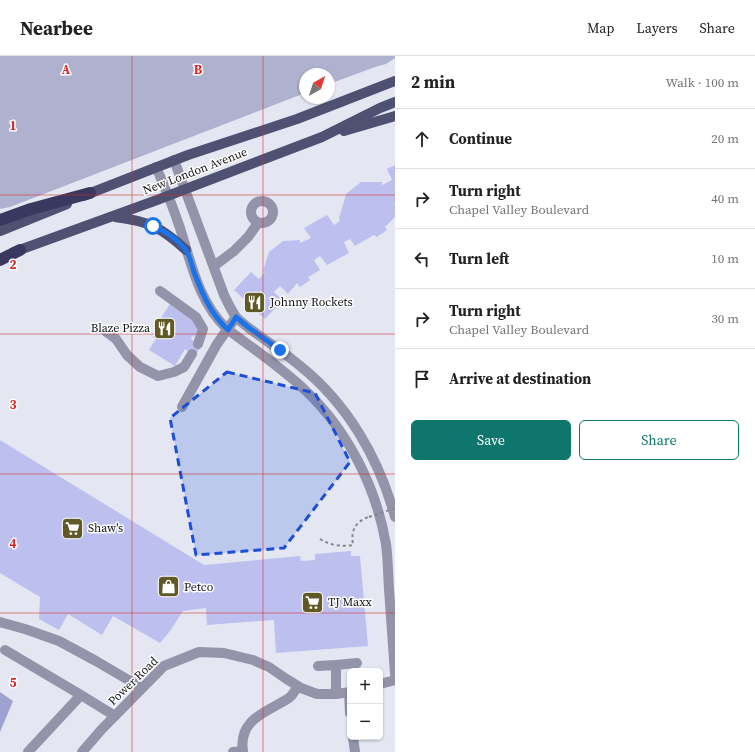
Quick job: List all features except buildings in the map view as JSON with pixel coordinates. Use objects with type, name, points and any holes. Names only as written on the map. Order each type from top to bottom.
[{"type":"highway","points":[[0,220],[30,209],[90,193]]},
{"type":"highway","points":[[0,260],[20,250]]},
{"type":"main road","name":"New London Avenue","points":[[0,231],[174,160],[297,119],[395,81]]},
{"type":"main road","name":"New London Avenue","points":[[0,256],[112,216],[322,137],[395,102]]},
{"type":"main road","points":[[322,137],[395,116]]},
{"type":"main road","points":[[112,216],[128,218],[153,226],[168,234],[186,250]]},
{"type":"street","points":[[174,160],[224,296],[236,317],[308,372],[344,411],[361,437],[377,466],[395,517]]},
{"type":"street","points":[[156,167],[180,227],[186,250],[199,285],[206,301],[217,318],[228,330],[289,375],[316,400],[340,431],[363,472],[376,505],[386,545],[395,674]]},
{"type":"street","points":[[214,266],[234,251],[248,237],[258,223]]},
{"type":"street","points":[[160,291],[196,317],[203,329],[198,344]]},
{"type":"street","points":[[182,407],[217,344],[236,317]]},
{"type":"street","points":[[104,330],[116,339],[127,355],[140,367],[158,376],[174,372],[184,367],[192,354]]},
{"type":"street","points":[[0,622],[59,641],[142,688]]},
{"type":"street","points":[[5,650],[115,716]]},
{"type":"street","name":"Power Road","points":[[86,750],[115,716],[164,666],[199,652],[224,653],[253,660],[269,667],[298,686],[317,694],[347,692]]},
{"type":"street","points":[[318,666],[357,663]]},
{"type":"street","points":[[336,665],[336,694]]},
{"type":"street","points":[[383,683],[395,680]]},
{"type":"street","points":[[233,752],[243,751],[243,734],[250,723],[260,714],[289,698],[298,686]]},
{"type":"street","points":[[28,752],[81,695]]},
{"type":"street","points":[[353,740],[354,752]]},
{"type":"path","points":[[320,539],[326,543],[347,546],[353,545],[352,537],[354,528],[358,523],[369,517],[395,508]]},
{"type":"highlighted area","points":[[227,372],[315,393],[350,462],[284,548],[196,555],[170,418]]},
{"type":"shaded area","points":[[0,56],[395,56],[395,58],[386,64],[335,82],[335,68],[299,68],[299,95],[10,207],[0,209]]},
{"type":"shaded area","points":[[0,692],[13,701],[0,732]]},
{"type":"place","name":"Johnny Rockets","points":[[254,302]]},
{"type":"place","name":"Blaze Pizza","points":[[165,328]]},
{"type":"place","name":"Shaw's","points":[[72,528]]},
{"type":"place","name":"Petco","points":[[168,587]]},
{"type":"place","name":"TJ Maxx","points":[[312,602]]},
{"type":"route","points":[[153,226],[168,234],[186,250],[206,301],[217,318],[228,330],[236,317],[280,350]]}]
